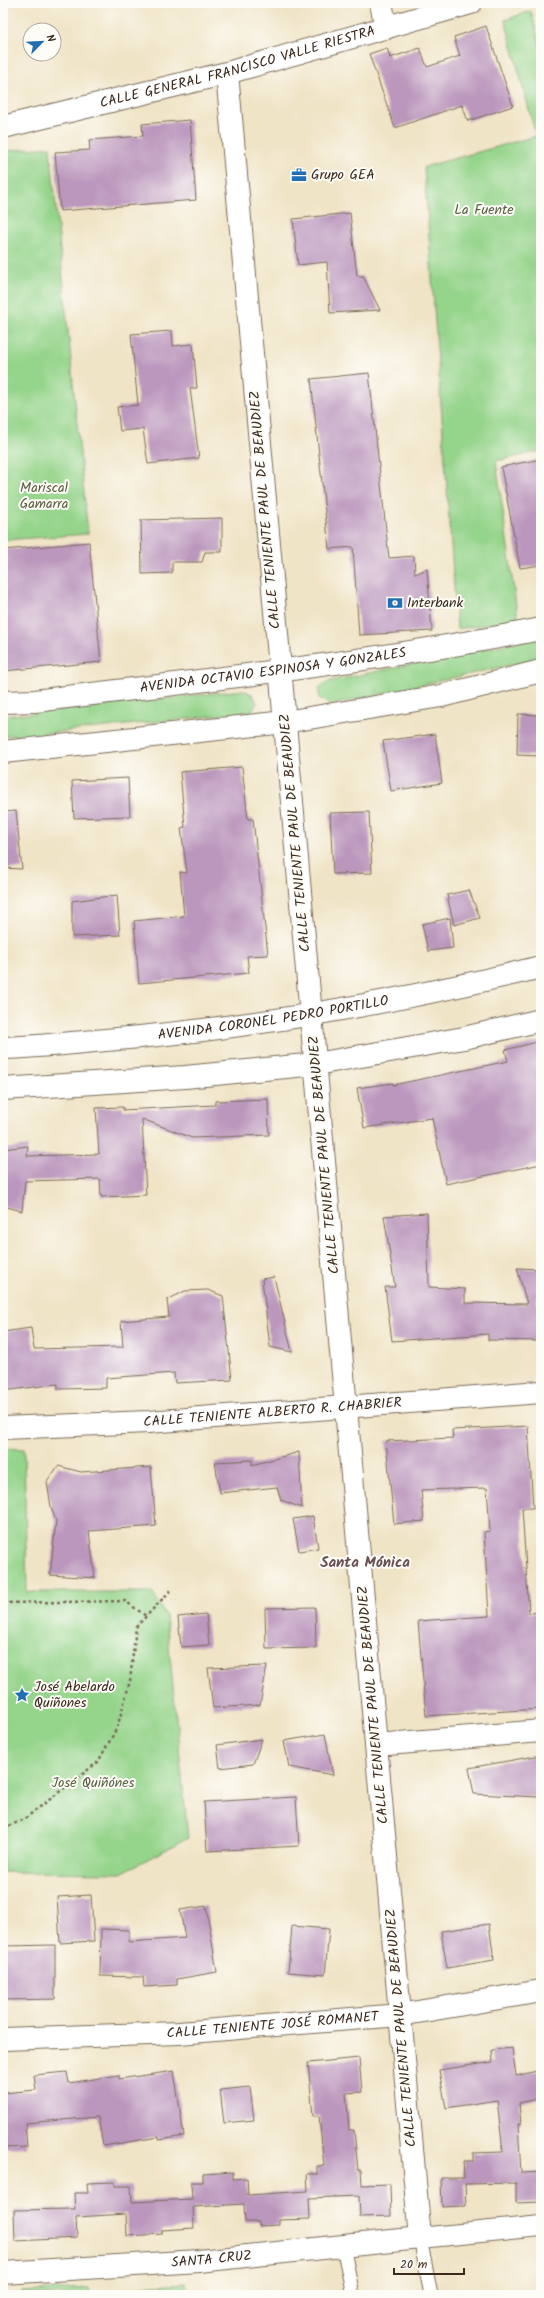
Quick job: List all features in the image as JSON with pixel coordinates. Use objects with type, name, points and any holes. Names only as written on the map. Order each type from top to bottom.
[{"type":"street","points":[[380,3],[386,28]]},
{"type":"street","name":"CALLE GENERAL FRANCISCO VALLE RIESTRA","points":[[3,127],[227,73],[471,3]]},
{"type":"street","name":"CALLE TENIENTE PAUL DE BEAUDIEZ","points":[[227,73],[420,2238]]},
{"type":"street","name":"AVENIDA OCTAVIO ESPINOSA Y GONZALES","points":[[3,702],[35,701],[280,671],[448,648],[541,629]]},
{"type":"street","points":[[3,752],[285,722],[441,696],[541,671]]},
{"type":"street","name":"AVENIDA CORONEL PEDRO PORTILLO","points":[[3,1048],[180,1034],[311,1016],[450,989],[541,968]]},
{"type":"street","points":[[3,1089],[185,1078],[316,1064],[464,1038],[541,1020]]},
{"type":"street","name":"CALLE TENIENTE ALBERTO R. CHABRIER","points":[[3,1428],[148,1422],[541,1392]]},
{"type":"street","points":[[376,1745],[541,1731]]},
{"type":"street","name":"CALLE TENIENTE JOSÉ ROMANET","points":[[3,2039],[179,2033],[400,2015],[541,1991]]},
{"type":"street","points":[[420,2238],[541,2226]]},
{"type":"street","name":"SANTA CRUZ","points":[[3,2274],[199,2261],[420,2238]]},
{"type":"lane","points":[[420,2238],[432,2295]]},
{"type":"lane","points":[[343,2246],[353,2295]]},
{"type":"path","points":[[3,1828],[23,1820],[98,1762],[117,1728],[130,1681],[136,1627],[171,1590]]},
{"type":"path","points":[[3,1603],[125,1601],[146,1616]]},
{"type":"green space","name":"La Fuente","points":[[531,11],[541,49],[541,451],[496,461],[518,620],[457,629],[424,167],[536,136],[505,20]]},
{"type":"green space","name":"Mariscal Gamarra","points":[[50,147],[88,534],[3,540],[3,151]]},
{"type":"green space","points":[[541,637],[541,658],[332,705],[319,698],[319,688],[326,682]]},
{"type":"green space","points":[[243,690],[252,694],[257,703],[251,712],[29,735],[3,736],[3,715],[26,714]]},
{"type":"green space","name":"José Quiñónes","points":[[3,1448],[24,1449],[27,1592],[152,1592],[166,1616],[188,1838],[121,1873],[3,1872]]},
{"type":"green space","points":[[186,2283],[188,2295],[143,2295],[142,2286]]},
{"type":"green space","points":[[89,2288],[90,2295],[22,2295],[22,2292]]},
{"type":"building","points":[[486,26],[513,106],[468,121],[462,105],[395,128],[369,54],[387,48],[390,58],[420,48],[427,67],[460,56],[454,37]]},
{"type":"building","points":[[190,120],[196,200],[60,211],[55,152],[90,150],[89,140],[143,136],[142,124]]},
{"type":"building","points":[[350,213],[357,276],[363,276],[380,310],[330,313],[327,262],[298,265],[293,219]]},
{"type":"building","points":[[172,331],[173,346],[193,344],[197,388],[190,388],[199,458],[148,464],[143,429],[120,431],[117,407],[138,405],[131,334]]},
{"type":"building","points":[[369,373],[389,558],[414,556],[415,574],[427,569],[432,631],[359,635],[353,547],[329,549],[311,379]]},
{"type":"building","points":[[541,459],[541,565],[520,568],[501,467]]},
{"type":"building","points":[[222,518],[222,552],[205,552],[202,562],[172,562],[172,573],[142,574],[141,520]]},
{"type":"building","points":[[89,542],[101,662],[3,671],[3,550]]},
{"type":"building","points":[[518,714],[541,715],[541,756],[517,755]]},
{"type":"building","points":[[435,734],[442,783],[391,791],[383,741]]},
{"type":"building","points":[[242,767],[248,819],[253,819],[268,955],[247,956],[249,973],[139,983],[134,921],[184,916],[180,872],[187,873],[181,828],[185,827],[180,772]]},
{"type":"building","points":[[128,778],[130,816],[74,818],[72,781]]},
{"type":"building","points":[[16,811],[22,869],[3,868],[3,812]]},
{"type":"building","points":[[369,812],[372,873],[333,874],[330,813]]},
{"type":"building","points":[[469,890],[480,918],[454,925],[447,895]]},
{"type":"building","points":[[117,895],[120,935],[72,937],[72,901]]},
{"type":"building","points":[[450,918],[453,948],[428,951],[422,924]]},
{"type":"building","points":[[541,1041],[541,1164],[446,1184],[432,1118],[364,1128],[357,1088],[393,1083],[393,1085],[508,1061],[505,1050]]},
{"type":"building","points":[[268,1099],[269,1135],[192,1138],[142,1119],[146,1195],[101,1197],[100,1179],[25,1181],[22,1211],[3,1206],[3,1149],[28,1146],[27,1156],[99,1154],[96,1108],[123,1107],[123,1110],[215,1105],[215,1101]]},
{"type":"building","points":[[427,1213],[429,1287],[465,1289],[465,1303],[527,1304],[517,1268],[539,1269],[537,1304],[541,1304],[541,1341],[488,1340],[488,1334],[392,1341],[385,1287],[395,1287],[384,1216]]},
{"type":"building","points":[[274,1277],[292,1352],[270,1347],[262,1279]]},
{"type":"building","points":[[208,1290],[223,1296],[232,1380],[175,1383],[174,1373],[106,1378],[106,1388],[58,1389],[58,1384],[3,1391],[3,1332],[31,1328],[34,1349],[123,1347],[121,1321],[169,1317],[167,1300],[185,1291]]},
{"type":"building","points":[[528,1426],[533,1508],[522,1508],[529,1613],[541,1612],[541,1709],[426,1716],[418,1621],[489,1616],[484,1532],[490,1531],[487,1488],[421,1490],[424,1521],[394,1524],[386,1441],[453,1438],[452,1430]]},
{"type":"building","points":[[299,1452],[302,1508],[281,1500],[277,1487],[220,1493],[215,1462],[252,1460],[252,1465]]},
{"type":"building","points":[[58,1466],[81,1472],[151,1467],[156,1526],[89,1531],[95,1578],[50,1575],[56,1521],[51,1507],[47,1482]]},
{"type":"building","points":[[313,1516],[318,1548],[299,1551],[293,1519]]},
{"type":"building","points":[[315,1607],[316,1648],[266,1649],[265,1608]]},
{"type":"building","points":[[206,1614],[209,1645],[181,1647],[178,1617]]},
{"type":"building","points":[[267,1666],[260,1705],[213,1708],[208,1668]]},
{"type":"building","points":[[325,1734],[333,1775],[289,1767],[284,1741]]},
{"type":"building","points":[[262,1739],[253,1764],[220,1768],[217,1745]]},
{"type":"building","points":[[541,1755],[539,1797],[474,1794],[469,1768]]},
{"type":"building","points":[[296,1797],[299,1846],[207,1851],[204,1802]]},
{"type":"building","points":[[91,1895],[94,1941],[60,1943],[57,1897]]},
{"type":"building","points":[[206,1906],[217,1972],[177,1979],[177,1985],[144,1987],[143,1977],[100,1976],[101,1929],[129,1930],[129,1942],[185,1938],[180,1910]]},
{"type":"building","points":[[489,1924],[494,1960],[447,1968],[441,1931]]},
{"type":"building","points":[[292,1926],[329,1929],[325,1975],[288,1972]]},
{"type":"building","points":[[55,1945],[55,1999],[4,2000],[3,1946]]},
{"type":"building","points":[[512,2048],[516,2076],[541,2070],[541,2098],[519,2103],[521,2124],[518,2124],[521,2173],[541,2172],[541,2202],[516,2203],[516,2183],[465,2184],[466,2206],[442,2207],[441,2178],[464,2178],[463,2161],[473,2161],[473,2153],[503,2152],[497,2100],[446,2108],[439,2070],[493,2062],[492,2050]]},
{"type":"building","points":[[359,2058],[362,2092],[346,2093],[349,2130],[354,2130],[358,2170],[361,2170],[362,2185],[390,2184],[391,2216],[360,2217],[359,2196],[309,2198],[310,2219],[279,2220],[279,2225],[259,2226],[259,2222],[245,2222],[244,2204],[193,2207],[194,2228],[162,2230],[162,2234],[127,2236],[126,2214],[76,2217],[77,2238],[15,2241],[14,2210],[75,2209],[74,2193],[88,2193],[87,2183],[115,2182],[115,2186],[131,2186],[132,2202],[192,2199],[191,2182],[203,2182],[203,2174],[233,2172],[233,2179],[247,2178],[248,2195],[308,2191],[307,2174],[317,2174],[317,2166],[324,2166],[319,2116],[313,2116],[308,2063]]},
{"type":"building","points":[[174,2071],[184,2136],[159,2140],[159,2137],[103,2146],[98,2117],[25,2123],[27,2147],[3,2148],[3,2093],[36,2090],[34,2075],[67,2072],[69,2083],[119,2075],[119,2079]]},
{"type":"building","points":[[250,2087],[254,2120],[224,2123],[220,2090]]},
{"type":"place","name":"Grupo GEA","points":[[299,175]]},
{"type":"place","name":"Interbank","points":[[395,603]]},
{"type":"place","name":"José Abelardo Quiñones","points":[[22,1695]]},
{"type":"district","name":"Santa Mónica","points":[[365,1563]]}]
